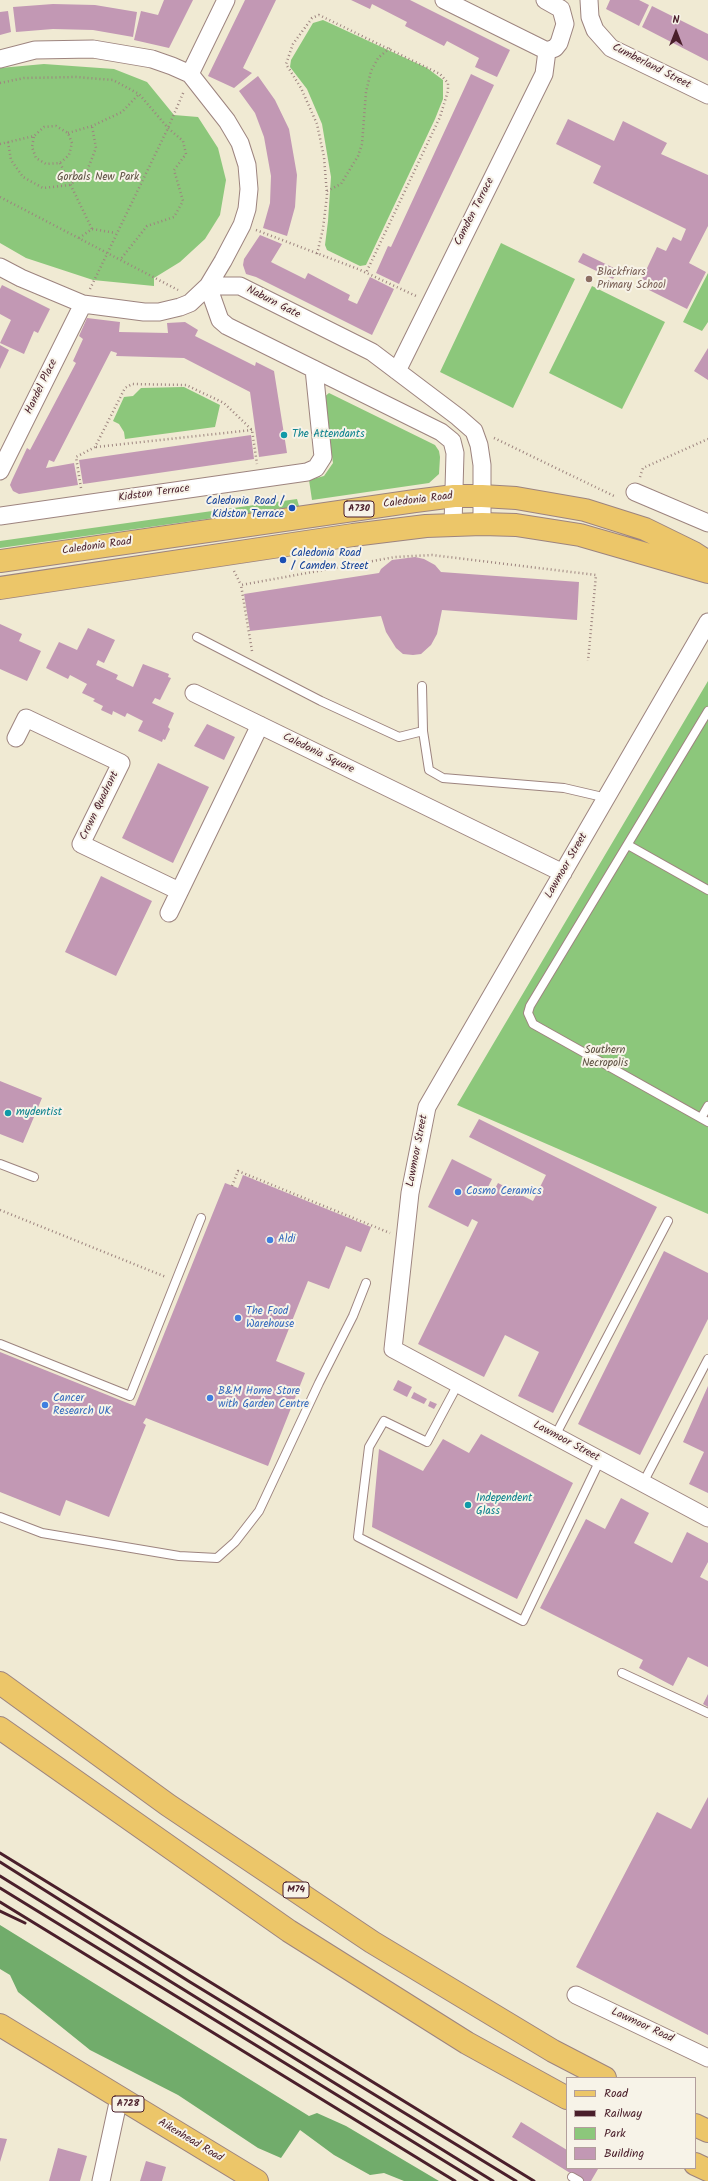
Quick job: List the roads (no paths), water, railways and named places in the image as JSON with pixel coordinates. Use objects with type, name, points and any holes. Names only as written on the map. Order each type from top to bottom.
[{"type":"main road","name":"Caledonia Road","points":[[0,562],[454,496],[516,498],[585,510],[645,529],[694,552],[708,562]]},
{"type":"main road","name":"A730","points":[[0,588],[353,535],[454,525],[482,524],[516,525],[580,535],[708,572]]},
{"type":"main road","name":"M74","points":[[0,1683],[168,1805],[372,1942],[553,2051],[602,2077]]},
{"type":"main road","points":[[0,1728],[289,1931],[467,2043],[566,2097]]},
{"type":"main road","name":"Aikenhead Road","points":[[0,2025],[256,2181]]},
{"type":"main road","points":[[696,2126],[708,2132]]},
{"type":"main road","points":[[696,2164],[708,2170]]},
{"type":"street","points":[[190,74],[226,0]]},
{"type":"street","points":[[444,0],[547,51],[555,48],[563,34],[565,24],[561,9],[545,0]]},
{"type":"street","name":"Cumberland Street","points":[[564,16],[589,8],[595,30],[611,48],[708,95]]},
{"type":"street","points":[[0,58],[35,50],[93,49],[152,59],[190,74],[227,121],[240,143],[247,165],[249,190],[247,209],[242,225],[223,261],[208,286],[190,303],[180,307],[159,312],[129,311],[83,304],[21,278],[0,267]]},
{"type":"street","name":"Camden Terrace","points":[[397,371],[544,74],[547,51]]},
{"type":"street","points":[[208,286],[220,320],[227,326],[441,432],[452,441],[455,453],[454,525]]},
{"type":"street","name":"Naburn Gate","points":[[208,286],[240,286],[372,352],[458,417],[474,431],[476,436],[482,465],[482,524]]},
{"type":"street","name":"Handel Place","points":[[0,471],[83,304]]},
{"type":"street","name":"Kidston Terrace","points":[[0,516],[307,472],[316,468],[323,457],[314,370]]},
{"type":"street","points":[[635,492],[708,523]]},
{"type":"street","name":"Lawmoor Street","points":[[708,622],[427,1107],[410,1193],[393,1349],[708,1518]]},
{"type":"street","name":"Caledonia Square","points":[[194,693],[563,873]]},
{"type":"street","name":"Crown Quadrant","points":[[16,738],[26,718],[120,764],[81,844],[179,890]]},
{"type":"street","points":[[169,913],[260,726]]},
{"type":"street","name":"Lawmoor Road","points":[[576,1995],[708,2058]]},
{"type":"street","points":[[101,2181],[119,2098]]},
{"type":"lane","points":[[197,637],[321,701],[399,737],[423,732]]},
{"type":"lane","points":[[422,686],[423,732],[429,770],[444,778],[564,788],[607,798]]},
{"type":"lane","points":[[708,710],[530,1006],[528,1013],[533,1024],[704,1120],[708,1106]]},
{"type":"lane","points":[[628,845],[708,890]]},
{"type":"lane","points":[[0,1164],[34,1177]]},
{"type":"lane","points":[[0,1344],[130,1396],[201,1218]]},
{"type":"lane","points":[[555,1436],[668,1221]]},
{"type":"lane","points":[[0,1517],[42,1533],[179,1556],[217,1558],[235,1542],[259,1511],[319,1383],[353,1316],[366,1283]]},
{"type":"lane","points":[[643,1483],[708,1359]]},
{"type":"lane","points":[[458,1384],[427,1442],[384,1420],[369,1447],[358,1538],[523,1620],[600,1460]]},
{"type":"lane","points":[[622,1673],[708,1713]]},
{"type":"railway","points":[[0,1853],[534,2181]]},
{"type":"railway","points":[[0,1862],[190,1982],[516,2181]]},
{"type":"railway","points":[[0,1876],[493,2181]]},
{"type":"railway","points":[[0,1888],[477,2181]]},
{"type":"railway","points":[[0,1902],[455,2181]]},
{"type":"railway","points":[[0,1911],[25,1923]]},
{"type":"place","name":"Blackfriars Primary School","points":[[589,279]]},
{"type":"place","name":"The Attendants","points":[[284,435]]},
{"type":"place","name":"Caledonia Road / Kidston Terrace","points":[[292,508]]},
{"type":"place","name":"Caledonia Road / Camden Street","points":[[283,560]]},
{"type":"place","name":"mydentist","points":[[8,1113]]},
{"type":"place","name":"Cosmo Ceramics","points":[[458,1192]]},
{"type":"place","name":"Aldi","points":[[270,1240]]},
{"type":"place","name":"The Food Warehouse","points":[[238,1318]]},
{"type":"place","name":"B&M Home Store with Garden Centre","points":[[210,1398]]},
{"type":"place","name":"Cancer Research UK","points":[[45,1405]]},
{"type":"place","name":"Independent Glass","points":[[468,1505]]},
{"type":"park label","name":"Gorbals New Park","points":[[98,178]]},
{"type":"park label","name":"Southern Necropolis","points":[[605,1057]]}]
